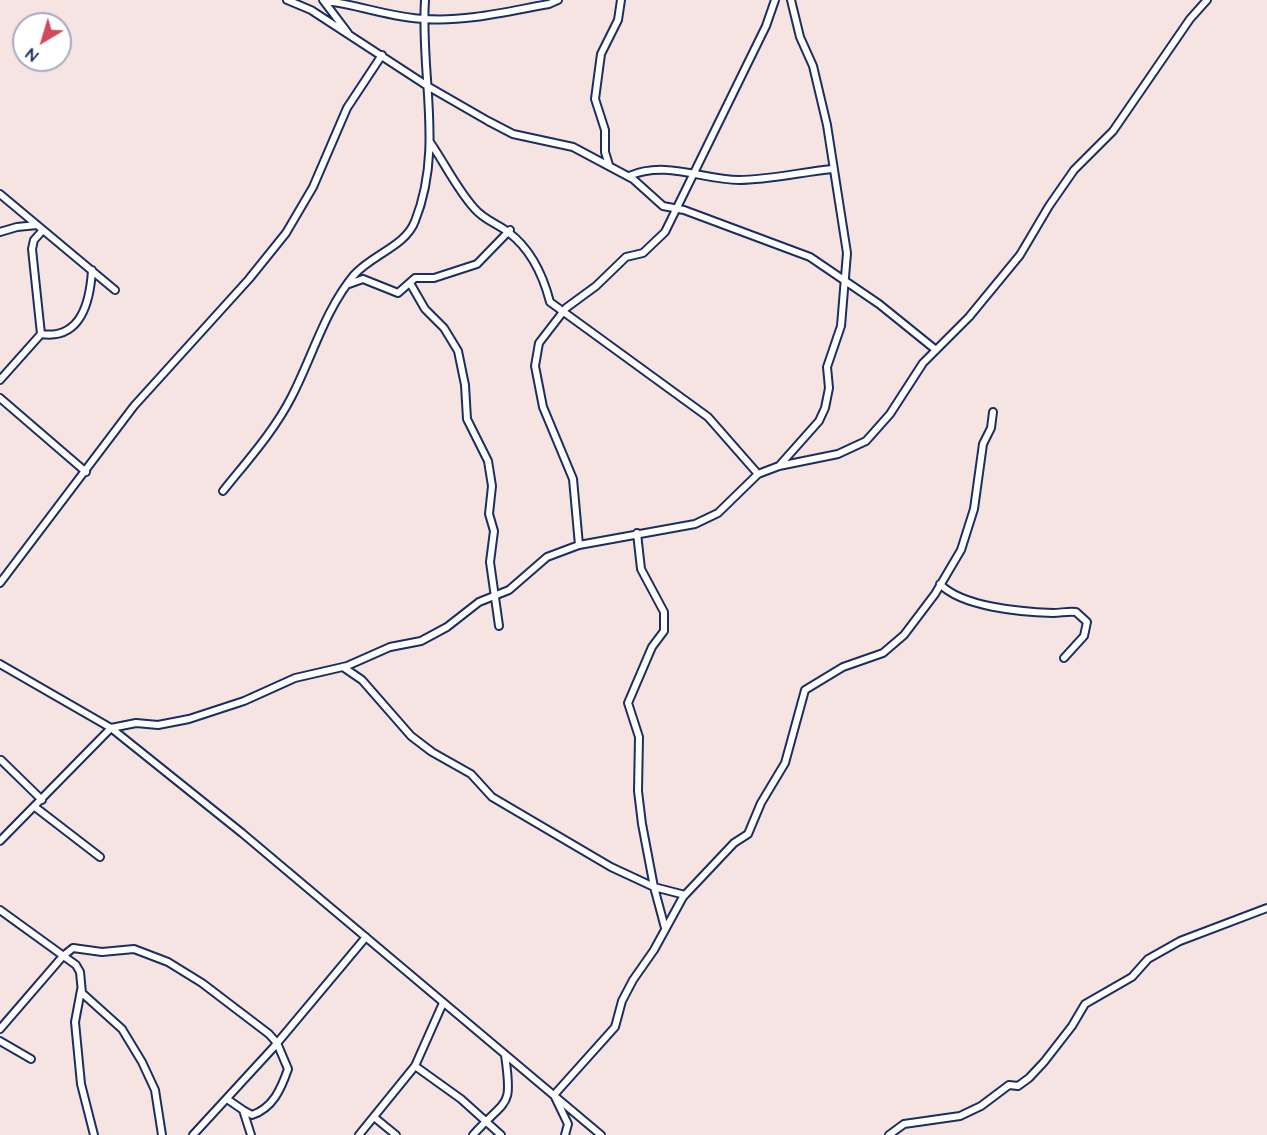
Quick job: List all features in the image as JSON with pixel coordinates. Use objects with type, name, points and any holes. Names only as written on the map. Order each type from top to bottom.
[{"type":"street","points":[[288,0],[311,10],[429,87],[513,134],[568,145],[629,176],[663,206],[810,257],[879,304],[936,350]]},
{"type":"street","points":[[223,491],[284,411],[329,312],[346,286],[358,270],[413,226],[427,171],[430,142],[425,0]]},
{"type":"street","points":[[323,1],[424,20],[467,17],[549,4],[558,0]]},
{"type":"street","points":[[609,165],[605,152],[605,130],[595,105],[601,54],[618,20],[621,0]]},
{"type":"street","points":[[579,545],[573,479],[543,407],[535,366],[539,343],[563,311],[596,286],[626,257],[643,253],[665,232],[766,26],[775,0]]},
{"type":"street","points":[[778,466],[819,421],[825,408],[829,388],[827,367],[839,337],[844,281],[845,236],[832,169],[827,125],[813,66],[800,37],[791,0]]},
{"type":"street","points":[[0,841],[111,728],[136,723],[158,725],[189,719],[244,701],[291,679],[342,667],[390,647],[432,636],[479,602],[513,586],[548,557],[579,545],[637,533],[684,527],[711,517],[758,474],[778,466],[838,454],[866,441],[890,414],[914,374],[969,317],[1020,255],[1048,206],[1074,171],[1113,131],[1190,19],[1207,0]]},
{"type":"street","points":[[323,1],[352,37]]},
{"type":"street","points":[[0,583],[134,406],[249,279],[286,233],[314,187],[346,108],[382,55]]},
{"type":"street","points":[[430,142],[473,207],[486,220],[509,231],[532,258],[543,278],[550,302],[708,417],[758,474]]},
{"type":"street","points":[[629,176],[670,170],[695,172],[728,179],[753,180],[832,169]]},
{"type":"street","points":[[0,194],[115,290]]},
{"type":"street","points":[[0,232],[17,227],[40,228]]},
{"type":"street","points":[[0,380],[41,334],[32,249],[40,228]]},
{"type":"street","points":[[346,286],[360,279],[398,293],[416,278],[434,278],[477,264],[509,231]]},
{"type":"street","points":[[41,334],[54,336],[70,329],[80,319],[91,291],[92,270]]},
{"type":"street","points":[[410,283],[425,309],[444,328],[458,351],[465,385],[467,419],[488,461],[492,486],[489,514],[494,531],[490,562],[499,626]]},
{"type":"street","points":[[0,398],[86,472]]},
{"type":"street","points":[[554,1095],[615,1027],[622,1001],[685,895],[734,843],[750,832],[761,803],[789,754],[805,690],[837,670],[867,660],[894,645],[935,594],[961,550],[974,509],[979,461],[993,412]]},
{"type":"street","points":[[637,533],[645,582],[664,612],[664,631],[652,647],[628,703],[639,737],[638,791],[654,887],[664,916],[665,928]]},
{"type":"street","points":[[940,584],[948,592],[970,601],[1018,610],[1076,612],[1087,622],[1084,636],[1065,658]]},
{"type":"street","points":[[935,594],[948,592]]},
{"type":"street","points":[[0,664],[111,728],[366,937],[601,1135]]},
{"type":"street","points":[[342,667],[362,680],[411,736],[432,752],[471,774],[492,796],[611,867],[654,887],[685,895]]},
{"type":"street","points":[[1,760],[42,800]]},
{"type":"street","points":[[35,807],[100,857]]},
{"type":"street","points":[[889,1135],[904,1124],[960,1116],[981,1106],[1009,1085],[1017,1086],[1029,1078],[1044,1062],[1072,1026],[1085,1004],[1132,977],[1148,959],[1180,941],[1267,908]]},
{"type":"street","points":[[0,910],[76,965],[80,972],[81,990],[75,1023],[81,1084],[94,1135]]},
{"type":"street","points":[[196,1134],[277,1043],[366,937]]},
{"type":"street","points":[[0,1029],[63,956],[77,948],[102,952],[134,949],[150,954],[189,974],[277,1043],[288,1069],[282,1085],[264,1111],[252,1115],[227,1099]]},
{"type":"street","points":[[81,990],[122,1029],[142,1062],[155,1090],[162,1135]]},
{"type":"street","points":[[359,1135],[415,1066],[443,1003]]},
{"type":"street","points":[[0,1041],[31,1059]]},
{"type":"street","points":[[473,1135],[505,1103],[509,1095],[505,1055]]},
{"type":"street","points":[[415,1066],[460,1099],[501,1135]]},
{"type":"street","points":[[554,1095],[568,1124],[565,1135]]},
{"type":"street","points":[[243,1110],[251,1135]]},
{"type":"street","points":[[374,1118],[396,1135]]}]
